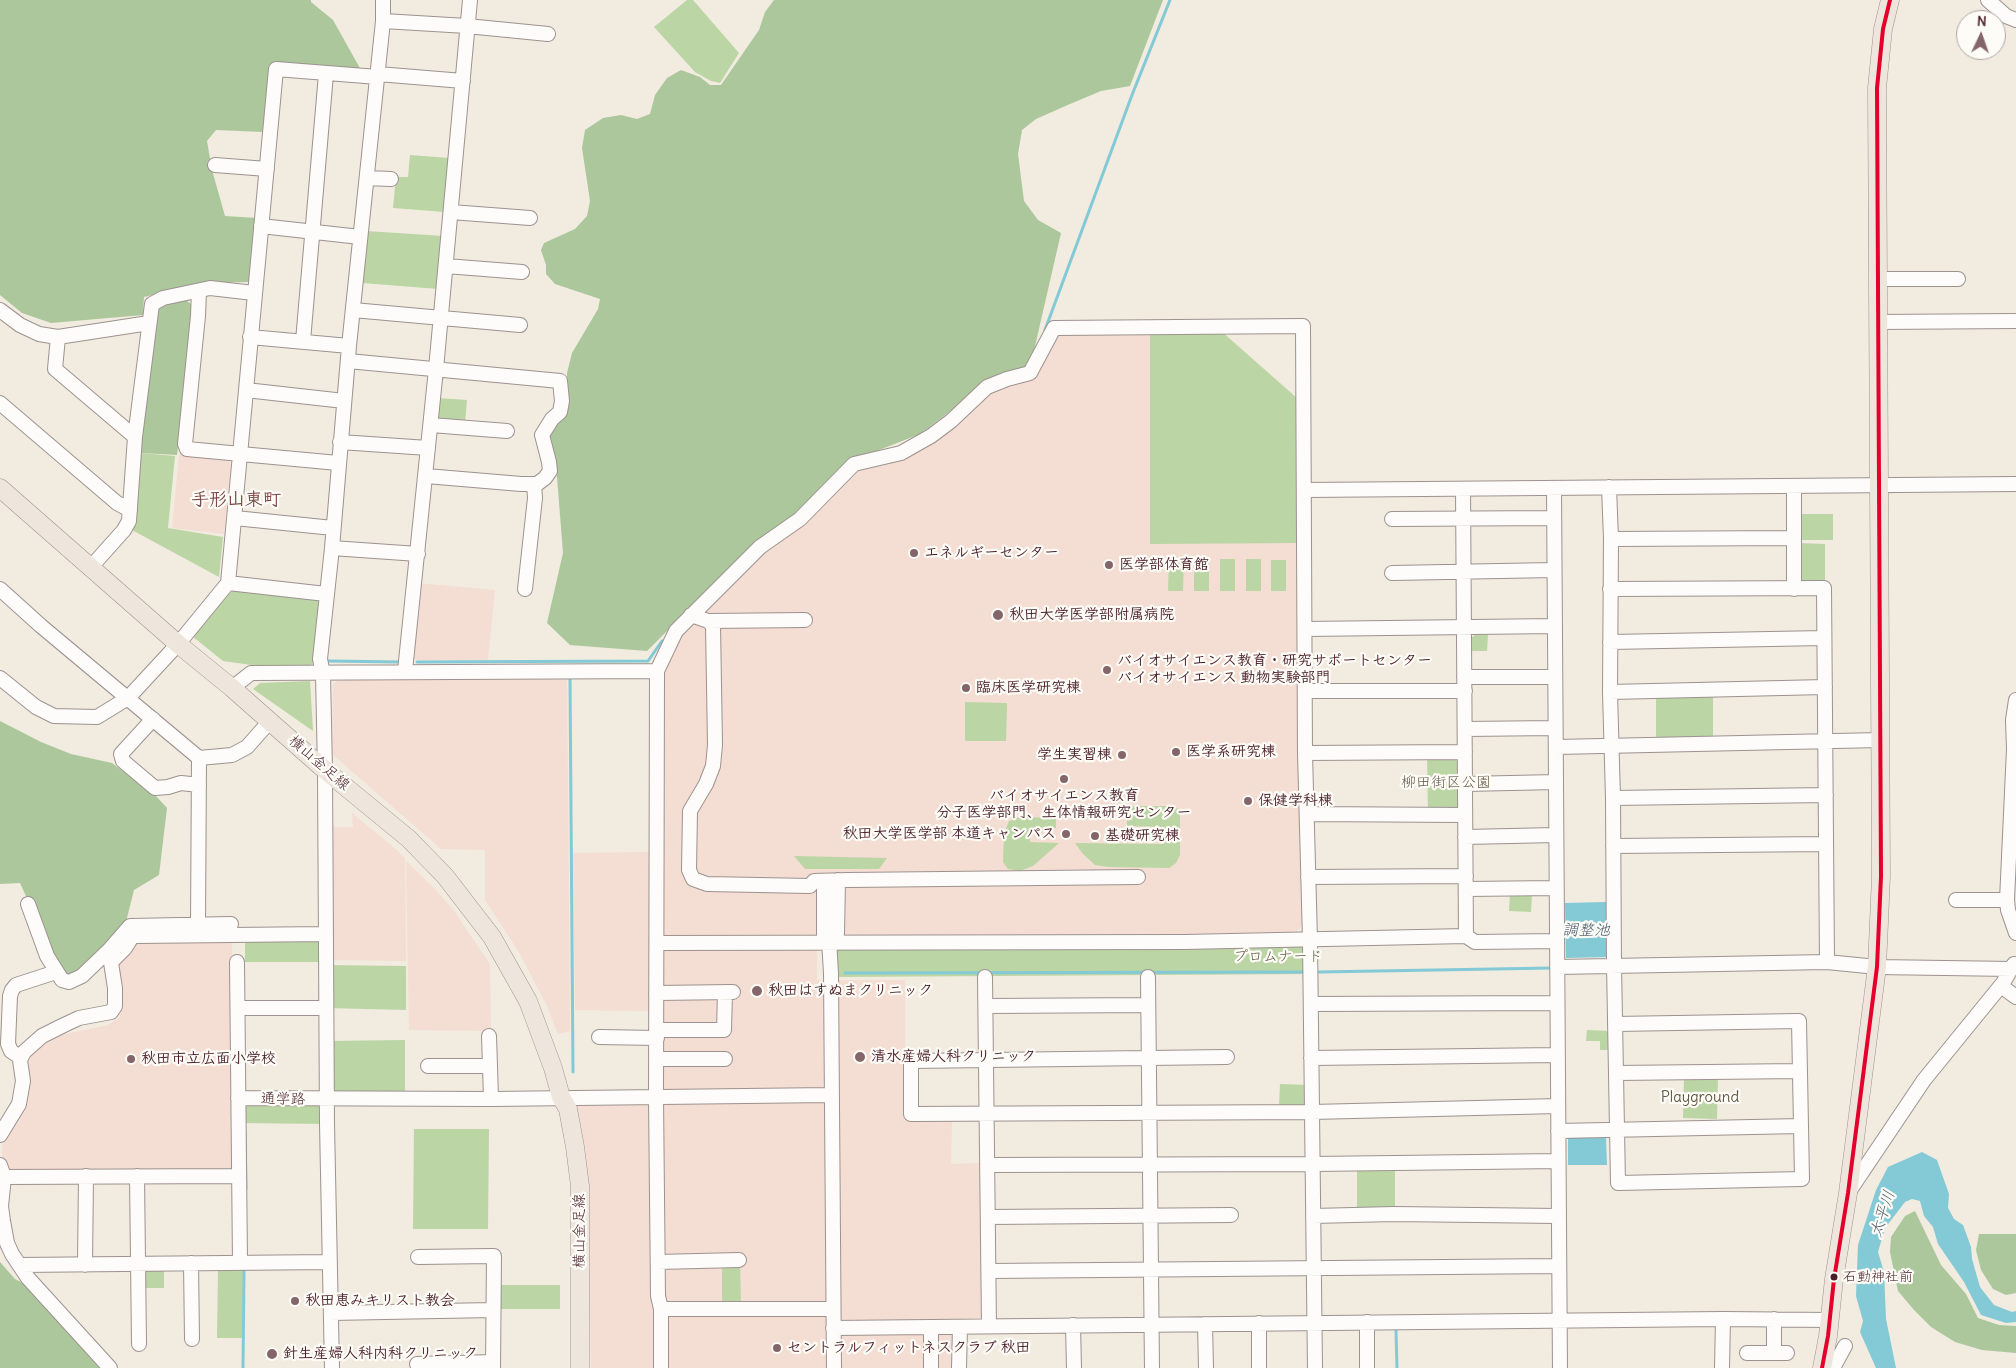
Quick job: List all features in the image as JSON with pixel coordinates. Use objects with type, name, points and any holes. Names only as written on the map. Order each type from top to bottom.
[{"type":"main road","points":[[1822,1368],[1848,1193],[1877,967],[1881,876],[1881,740],[1877,88],[1883,29],[1890,0]]},
{"type":"main road","name":"横山金足線","points":[[0,488],[178,644],[409,839],[446,876],[474,912],[505,958],[528,1001],[553,1068],[561,1097],[568,1109],[576,1147],[580,1186],[580,1368]]},
{"type":"main road","name":"横山金足線","points":[[561,1097],[558,1110],[569,1206],[570,1368]]},
{"type":"street","points":[[332,1368],[326,1008],[326,770],[323,674],[320,659],[332,548],[349,346],[378,76],[383,0]]},
{"type":"street","points":[[406,671],[431,425],[470,0]]},
{"type":"street","points":[[1988,0],[2006,16],[2016,20]]},
{"type":"street","points":[[383,22],[467,26],[548,34]]},
{"type":"street","points":[[0,678],[36,707],[54,716],[97,716],[128,698],[178,644],[228,583],[276,69],[326,74],[463,81]]},
{"type":"street","points":[[303,341],[326,74]]},
{"type":"street","points":[[214,165],[267,169]]},
{"type":"street","points":[[366,178],[391,179]]},
{"type":"street","points":[[451,212],[530,218]]},
{"type":"street","points":[[261,226],[360,237]]},
{"type":"street","points":[[446,266],[522,272]]},
{"type":"street","points":[[1877,279],[1958,279]]},
{"type":"street","points":[[91,567],[124,530],[129,521],[135,437],[152,304],[163,298],[210,288],[254,294]]},
{"type":"street","points":[[199,290],[185,444],[187,449],[338,463]]},
{"type":"street","points":[[0,310],[20,326],[39,334],[58,337],[149,323]]},
{"type":"street","points":[[353,310],[520,325]]},
{"type":"street","points":[[1877,322],[2016,321]]},
{"type":"street","points":[[661,1368],[661,1309],[658,1296],[656,1097],[657,671],[676,631],[760,547],[800,520],[854,464],[902,453],[931,436],[987,388],[1007,379],[1030,373],[1054,328],[1303,326],[1306,753],[1315,1368]]},
{"type":"street","points":[[58,337],[55,369],[135,437]]},
{"type":"street","points":[[250,337],[349,346]]},
{"type":"street","points":[[348,361],[560,381],[562,401],[560,412],[552,419],[542,435],[550,462],[550,471],[545,478],[534,484],[426,476]]},
{"type":"street","points":[[246,390],[344,401]]},
{"type":"street","points":[[0,403],[118,503],[130,510]]},
{"type":"street","points":[[431,425],[506,431]]},
{"type":"street","points":[[340,442],[428,448]]},
{"type":"street","points":[[525,590],[535,498],[534,484]]},
{"type":"street","points":[[1305,490],[2016,484]]},
{"type":"street","points":[[1794,486],[1794,589]]},
{"type":"street","points":[[1609,487],[1611,539],[1610,692],[1614,846],[1614,965],[1615,1024],[1618,1183],[1802,1179],[1799,1021],[1615,1024]]},
{"type":"street","points":[[1554,488],[1560,1368]]},
{"type":"street","points":[[1463,489],[1466,936]]},
{"type":"street","points":[[235,518],[333,528]]},
{"type":"street","points":[[1392,519],[1554,518]]},
{"type":"street","points":[[1611,539],[1793,538]]},
{"type":"street","points":[[332,548],[418,554]]},
{"type":"street","points":[[1392,573],[1554,570]]},
{"type":"street","points":[[228,583],[326,594]]},
{"type":"street","points":[[1610,589],[1824,588],[1827,962]]},
{"type":"street","points":[[0,589],[41,626],[199,758],[232,755],[247,747],[270,721]]},
{"type":"street","points":[[691,615],[708,621],[713,625],[715,745],[711,771],[690,811],[689,870],[693,879],[707,884],[810,886],[814,881],[831,880],[1138,877]]},
{"type":"street","points":[[708,621],[805,620]]},
{"type":"street","points":[[1305,629],[1555,626]]},
{"type":"street","points":[[1610,642],[1824,638]]},
{"type":"street","points":[[232,688],[251,673],[657,671]]},
{"type":"street","points":[[1306,691],[1465,684],[1555,676]]},
{"type":"street","points":[[1610,692],[1825,687]]},
{"type":"street","points":[[2016,700],[2013,720],[2014,792],[2007,900],[2008,910],[2016,933]]},
{"type":"street","points":[[153,719],[121,754],[123,761],[155,788],[168,788],[181,783],[199,785]]},
{"type":"street","points":[[1465,730],[1555,728]]},
{"type":"street","points":[[1556,747],[1881,740]]},
{"type":"street","points":[[1306,753],[1465,752]]},
{"type":"street","points":[[198,924],[199,758]]},
{"type":"street","points":[[1465,784],[1556,782]]},
{"type":"street","points":[[1613,798],[1826,795]]},
{"type":"street","points":[[1307,814],[1465,815]]},
{"type":"street","points":[[1466,837],[1556,835]]},
{"type":"street","points":[[1614,846],[1825,844]]},
{"type":"street","points":[[1308,877],[1556,888]]},
{"type":"street","points":[[829,941],[837,934],[831,880]]},
{"type":"street","points":[[1956,900],[2007,900]]},
{"type":"street","points":[[28,904],[47,956],[62,980],[69,982],[82,976],[125,948],[132,937],[136,936],[326,934]]},
{"type":"street","points":[[0,1135],[21,1098],[23,1080],[21,1058],[24,1052],[42,1036],[64,1024],[79,1018],[111,1012],[115,1006],[115,988],[110,956],[130,926],[231,924]]},
{"type":"street","points":[[657,943],[829,941],[1184,942],[1466,936],[1475,942],[1557,941]]},
{"type":"street","points":[[829,941],[831,973],[830,1095],[834,1368]]},
{"type":"street","points":[[237,962],[240,1262]]},
{"type":"street","points":[[1557,967],[1827,962],[1877,967],[2014,965]]},
{"type":"street","points":[[1848,1193],[1924,1080],[2000,986],[2014,965]]},
{"type":"street","points":[[21,1058],[11,1051],[8,1044],[10,996],[12,990],[16,985],[56,972]]},
{"type":"street","points":[[1148,976],[1152,1368]]},
{"type":"street","points":[[985,977],[990,1326]]},
{"type":"street","points":[[2000,986],[2016,997]]},
{"type":"street","points":[[599,1037],[724,1030],[730,992],[656,993]]},
{"type":"street","points":[[1311,1004],[1557,1003]]},
{"type":"street","points":[[986,1006],[1148,1005]]},
{"type":"street","points":[[238,1008],[326,1008]]},
{"type":"street","points":[[490,1036],[491,1097]]},
{"type":"street","points":[[1311,1058],[1557,1055]]},
{"type":"street","points":[[1227,1057],[911,1061],[911,1114],[987,1112],[1312,1112],[1558,1106]]},
{"type":"street","points":[[657,1059],[725,1059]]},
{"type":"street","points":[[428,1066],[490,1066]]},
{"type":"street","points":[[1616,1073],[1800,1071]]},
{"type":"street","name":"通学路","points":[[238,1098],[830,1095]]},
{"type":"street","points":[[1558,1131],[1801,1126]]},
{"type":"street","points":[[988,1165],[1558,1161]]},
{"type":"street","points":[[110,1368],[28,1278],[19,1265],[7,1243],[3,1221],[1,1206],[2,1171],[86,1176],[238,1180]]},
{"type":"street","points":[[85,1265],[86,1176]]},
{"type":"street","points":[[137,1176],[139,1344]]},
{"type":"street","points":[[1313,1216],[1394,1214],[1558,1216]]},
{"type":"street","points":[[988,1216],[1231,1216]]},
{"type":"street","points":[[417,1364],[493,1365],[494,1256],[418,1257]]},
{"type":"street","points":[[658,1262],[739,1260]]},
{"type":"street","points":[[19,1265],[330,1262]]},
{"type":"street","points":[[192,1263],[192,1339]]},
{"type":"street","points":[[989,1271],[1559,1266]]},
{"type":"street","points":[[661,1309],[833,1309]]},
{"type":"street","points":[[331,1313],[493,1310]]},
{"type":"street","points":[[1722,1368],[1723,1319]]},
{"type":"street","points":[[1747,1353],[1781,1353],[1774,1319]]},
{"type":"street","points":[[833,1328],[1559,1320],[1830,1320]]},
{"type":"street","points":[[1366,1368],[1367,1322]]},
{"type":"street","points":[[1205,1324],[1206,1368]]},
{"type":"street","points":[[1259,1324],[1259,1368]]},
{"type":"street","points":[[1073,1326],[1074,1368]]},
{"type":"street","points":[[931,1327],[931,1368]]},
{"type":"street","points":[[959,1368],[960,1327]]},
{"type":"street","points":[[1833,1368],[1845,1346]]},
{"type":"shaded area","name":"秋田大学医学部附属病院","points":[[1054,328],[1221,331],[1298,399],[1302,925],[1297,931],[1292,932],[1073,937],[664,938],[662,894],[661,672],[679,637],[713,593],[854,464],[923,440],[987,388],[1030,373]]},
{"type":"shaded area","points":[[179,455],[227,459],[231,464],[224,534],[172,528]]},
{"type":"shaded area","points":[[417,583],[495,590],[488,660],[410,660]]},
{"type":"shaded area","points":[[567,677],[570,1031],[558,1034],[547,1006],[520,954],[485,900],[485,850],[441,849],[332,754],[333,684],[341,678]]},
{"type":"shaded area","points":[[352,813],[405,858],[406,961],[331,960],[330,827],[353,827]]},
{"type":"shaded area","points":[[651,852],[651,1011],[575,1010],[573,853]]},
{"type":"shaded area","points":[[406,861],[435,889],[454,911],[490,964],[491,1031],[409,1030]]},
{"type":"shaded area","name":"秋田市立広面小学校","points":[[136,939],[232,940],[235,1170],[8,1171],[2,1159],[2,1146],[9,1131],[30,1053],[57,1036],[108,1025],[120,1017],[115,962]]},
{"type":"shaded area","points":[[817,949],[817,980],[905,980],[905,1118],[952,1118],[951,1164],[984,1163],[982,1319],[960,1333],[958,1368],[591,1368],[587,1188],[575,1091],[660,1092],[659,950]]},
{"type":"green space","points":[[0,0],[311,0],[333,20],[361,70],[271,64],[263,132],[216,130],[207,141],[212,170],[225,216],[257,218],[250,282],[206,283],[144,297],[143,315],[51,323],[22,313],[0,295]]},
{"type":"green space","points":[[687,0],[693,0],[739,53],[720,83],[711,81],[695,72],[654,27]]},
{"type":"green space","points":[[774,0],[1163,0],[1130,86],[1101,91],[1036,119],[1022,130],[1018,154],[1024,201],[1038,220],[1061,233],[1030,368],[974,393],[920,434],[856,459],[802,510],[713,585],[647,651],[570,645],[547,623],[563,553],[557,477],[550,437],[553,423],[567,410],[567,373],[572,353],[598,309],[600,299],[555,284],[546,274],[546,265],[541,250],[544,243],[575,229],[587,216],[590,201],[582,148],[585,130],[603,118],[621,115],[637,119],[650,114],[655,95],[667,78],[681,70],[700,77],[710,85],[721,85],[759,30],[765,12]]},
{"type":"green space","points":[[410,155],[449,158],[445,212],[393,208],[396,177],[408,177]]},
{"type":"green space","points":[[366,231],[443,236],[439,289],[362,283]]},
{"type":"green space","points":[[185,299],[192,305],[188,369],[177,455],[141,453],[155,310],[162,305]]},
{"type":"green space","points":[[1150,329],[1221,331],[1298,399],[1299,543],[1150,544]]},
{"type":"green space","points":[[438,398],[467,400],[465,423],[441,420],[436,415]]},
{"type":"green space","points":[[141,453],[175,456],[168,528],[223,537],[219,577],[132,530]]},
{"type":"green space","points":[[1799,514],[1833,514],[1833,540],[1799,540]]},
{"type":"green space","points":[[1798,543],[1825,544],[1825,584],[1804,583],[1798,579]]},
{"type":"green space","points":[[1220,559],[1235,559],[1235,591],[1220,591]]},
{"type":"green space","points":[[1246,559],[1261,559],[1261,591],[1246,591]]},
{"type":"green space","points":[[1169,560],[1184,560],[1183,591],[1168,591]]},
{"type":"green space","points":[[1194,560],[1209,560],[1209,591],[1194,591]]},
{"type":"green space","points":[[1271,560],[1286,560],[1286,591],[1271,591]]},
{"type":"green space","points":[[234,590],[317,598],[321,603],[315,661],[309,667],[266,667],[223,661],[192,636]]},
{"type":"green space","points":[[1475,635],[1488,635],[1487,651],[1470,651],[1471,638]]},
{"type":"green space","points":[[310,681],[313,731],[253,689],[260,683]]},
{"type":"green space","points":[[1713,696],[1713,737],[1656,738],[1656,697]]},
{"type":"green space","points":[[965,702],[1007,703],[1006,741],[965,741]]},
{"type":"green space","points":[[0,721],[41,742],[71,754],[112,763],[156,796],[167,808],[159,875],[134,890],[126,922],[96,957],[67,979],[62,974],[20,883],[0,884]]},
{"type":"green space","name":"柳田街区公園","points":[[1427,752],[1465,752],[1465,815],[1428,815]]},
{"type":"green space","points":[[1127,806],[1175,806],[1180,812],[1180,855],[1176,863],[1169,868],[1108,867],[1095,865],[1083,854],[1075,843],[1164,844],[1164,827],[1127,826]]},
{"type":"green space","points":[[1020,817],[1056,818],[1056,828],[1030,828],[1030,842],[1059,843],[1033,866],[1020,871],[1008,869],[1003,862],[1004,834],[1009,821]]},
{"type":"green space","points":[[794,856],[887,858],[879,869],[805,869]]},
{"type":"green space","points":[[1510,894],[1532,895],[1531,912],[1509,911]]},
{"type":"green space","points":[[245,937],[320,937],[320,962],[245,962]]},
{"type":"green space","name":"プロムナード","points":[[1310,940],[1310,974],[837,977],[837,946]]},
{"type":"green space","points":[[326,965],[406,966],[406,1010],[326,1008]]},
{"type":"green space","points":[[1587,1030],[1610,1031],[1609,1050],[1600,1050],[1600,1041],[1586,1041]]},
{"type":"green space","points":[[405,1040],[405,1097],[328,1099],[327,1124],[238,1123],[238,1096],[327,1099],[328,1041]]},
{"type":"green space","name":"Playground","points":[[1684,1078],[1718,1079],[1717,1119],[1683,1118]]},
{"type":"green space","points":[[1280,1084],[1308,1085],[1308,1101],[1302,1106],[1279,1106]]},
{"type":"green space","points":[[414,1129],[489,1129],[488,1229],[413,1229]]},
{"type":"green space","points":[[1357,1168],[1395,1168],[1395,1211],[1357,1211]]},
{"type":"green space","points":[[1915,1211],[1941,1265],[1966,1294],[1978,1318],[1999,1325],[2016,1326],[2016,1353],[1982,1350],[1955,1342],[1931,1327],[1898,1291],[1890,1252],[1891,1237],[1905,1216]]},
{"type":"green space","points":[[1979,1234],[2016,1234],[2016,1293],[2006,1295],[1993,1289],[1981,1270],[1976,1250]]},
{"type":"green space","points":[[0,1262],[15,1279],[27,1285],[106,1368],[0,1368]]},
{"type":"green space","points":[[722,1263],[740,1263],[741,1305],[722,1305]]},
{"type":"green space","points":[[148,1268],[164,1268],[164,1288],[143,1288],[143,1274]]},
{"type":"green space","points":[[218,1268],[243,1268],[242,1338],[217,1338]]},
{"type":"green space","points":[[497,1285],[560,1285],[560,1309],[497,1309]]},
{"type":"water","name":"調整池","points":[[1606,902],[1608,957],[1566,958],[1565,903]]},
{"type":"water","points":[[1568,1138],[1606,1138],[1607,1165],[1568,1165]]},
{"type":"water","name":"太平川","points":[[1922,1152],[1937,1160],[1949,1194],[1948,1208],[1954,1219],[1963,1225],[1971,1247],[1972,1259],[1980,1287],[1994,1305],[2012,1312],[2016,1311],[2016,1322],[2006,1323],[1981,1315],[1964,1282],[1938,1244],[1933,1227],[1924,1216],[1920,1201],[1912,1199],[1905,1202],[1885,1228],[1878,1252],[1884,1272],[1886,1319],[1896,1368],[1876,1368],[1860,1332],[1863,1321],[1856,1296],[1858,1245],[1876,1190],[1888,1167]]},
{"type":"waterway","points":[[1045,330],[1132,95],[1170,0]]},
{"type":"waterway","points":[[417,662],[648,661],[662,641]]},
{"type":"waterway","points":[[329,661],[399,662]]},
{"type":"waterway","points":[[570,678],[573,1072]]},
{"type":"waterway","points":[[1319,972],[1552,968]]},
{"type":"waterway","points":[[845,973],[1307,972]]},
{"type":"waterway","points":[[245,1133],[246,1189]]},
{"type":"waterway","points":[[243,1368],[244,1270]]},
{"type":"waterway","points":[[1396,1330],[1397,1368]]},
{"type":"transit line","points":[[1822,1368],[1848,1193],[1877,967],[1881,876],[1877,88],[1883,29],[1890,0]]},
{"type":"place","name":"エネルギーセンター","points":[[914,553]]},
{"type":"place","name":"医学部体育館","points":[[1109,565]]},
{"type":"place","name":"秋田大学医学部附属病院","points":[[998,615]]},
{"type":"place","name":"バイオサイエンス教育・研究サポートセンター バイオサイエンス 動物実験部門","points":[[1107,670]]},
{"type":"place","name":"臨床医学研究棟","points":[[966,688]]},
{"type":"place","name":"医学系研究棟","points":[[1176,752]]},
{"type":"place","name":"学生実習棟","points":[[1122,755]]},
{"type":"place","name":"バイオサイエンス教育 分子医学部門、生体情報研究センター","points":[[1064,779]]},
{"type":"place","name":"保健学科棟","points":[[1248,801]]},
{"type":"place","name":"秋田大学医学部 本道キャンパス","points":[[1066,834]]},
{"type":"place","name":"基礎研究棟","points":[[1095,836]]},
{"type":"place","name":"秋田はすぬまクリニック","points":[[757,991]]},
{"type":"place","name":"清水産婦人科クリニック","points":[[860,1057]]},
{"type":"place","name":"秋田市立広面小学校","points":[[131,1059]]},
{"type":"place","name":"石動神社前","points":[[1834,1277]]},
{"type":"place","name":"秋田恵みキリスト教会","points":[[295,1301]]},
{"type":"place","name":"セントラルフィットネスクラブ 秋田","points":[[777,1348]]},
{"type":"place","name":"針生産婦人科内科クリニック","points":[[272,1354]]},
{"type":"district","name":"手形山東町","points":[[236,500]]}]
